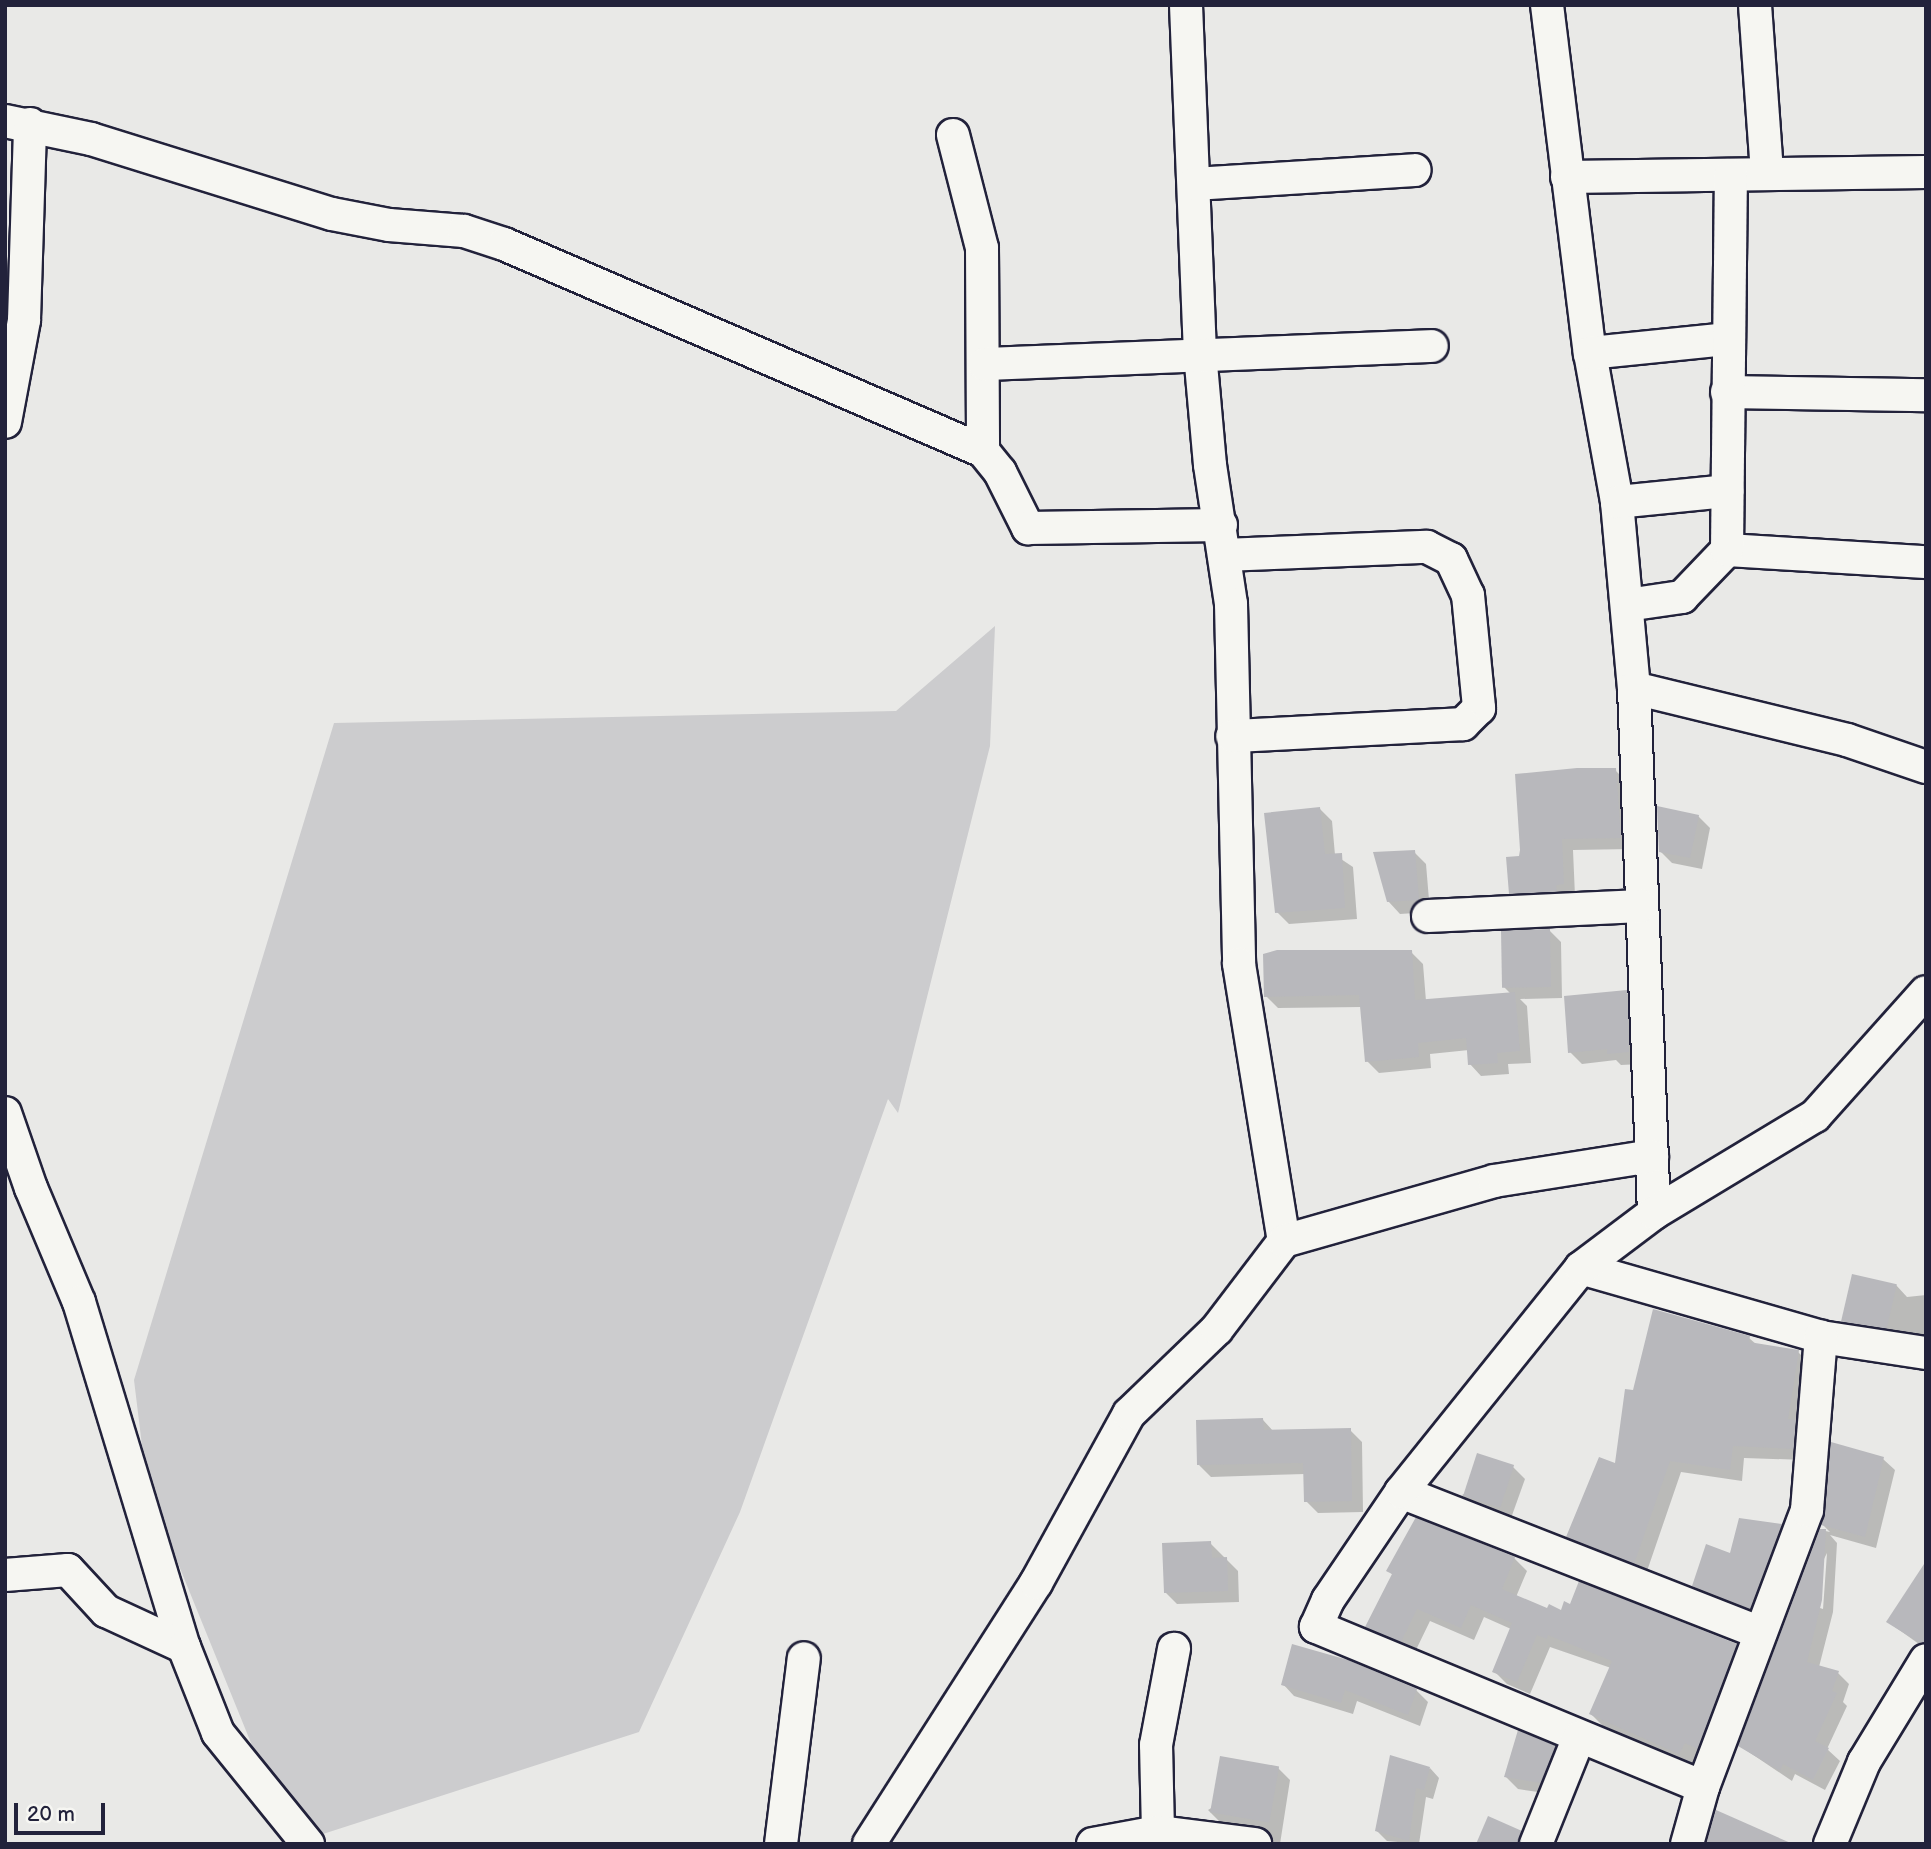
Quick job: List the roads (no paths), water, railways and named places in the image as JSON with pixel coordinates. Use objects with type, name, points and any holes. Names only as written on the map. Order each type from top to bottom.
[{"type":"street","points":[[1186,5],[1200,353],[1210,465],[1231,604],[1239,964],[1284,1241]]},
{"type":"street","points":[[1547,5],[1590,353],[1617,502],[1627,605],[1634,688],[1654,1213]]},
{"type":"street","points":[[1755,5],[1767,174]]},
{"type":"street","points":[[5,422],[24,320],[18,122],[332,214],[389,226],[464,231],[505,244],[983,451],[1000,472],[1028,528],[1223,540],[1427,547],[1451,559],[1468,595],[1479,708],[1463,724],[1232,736]]},
{"type":"street","points":[[953,135],[982,248],[983,451]]},
{"type":"street","points":[[1194,184],[1415,170]]},
{"type":"street","points":[[1567,177],[1926,172]]},
{"type":"street","points":[[1627,605],[1682,597],[1727,550],[1727,339],[1731,175]]},
{"type":"street","points":[[1590,353],[1727,339]]},
{"type":"street","points":[[984,364],[1200,353],[1432,346]]},
{"type":"street","points":[[1727,392],[1926,395]]},
{"type":"street","points":[[1617,502],[1727,491]]},
{"type":"street","points":[[1727,550],[1926,562]]},
{"type":"street","points":[[1634,688],[1847,740],[1926,767]]},
{"type":"street","points":[[1428,916],[1641,906]]},
{"type":"street","points":[[1703,1787],[1317,1628],[1328,1600],[1401,1492],[1581,1268],[1654,1213],[1815,1116],[1926,992]]},
{"type":"street","points":[[5,1113],[31,1188],[79,1302],[184,1647],[218,1733],[308,1844]]},
{"type":"street","points":[[869,1844],[1036,1583],[1129,1414],[1217,1329],[1284,1241],[1494,1181],[1651,1156]]},
{"type":"street","points":[[1581,1268],[1821,1337],[1926,1353]]},
{"type":"street","points":[[1687,1844],[1703,1787],[1807,1510],[1821,1337]]},
{"type":"street","points":[[1401,1492],[1760,1633]]},
{"type":"street","points":[[5,1575],[68,1570],[106,1611],[184,1647]]},
{"type":"street","points":[[1158,1832],[1156,1745],[1174,1649]]},
{"type":"street","points":[[781,1844],[804,1657]]},
{"type":"street","points":[[1830,1844],[1864,1762],[1926,1660]]},
{"type":"street","points":[[1536,1844],[1579,1737]]},
{"type":"street","points":[[1093,1844],[1158,1832],[1255,1844]]}]
